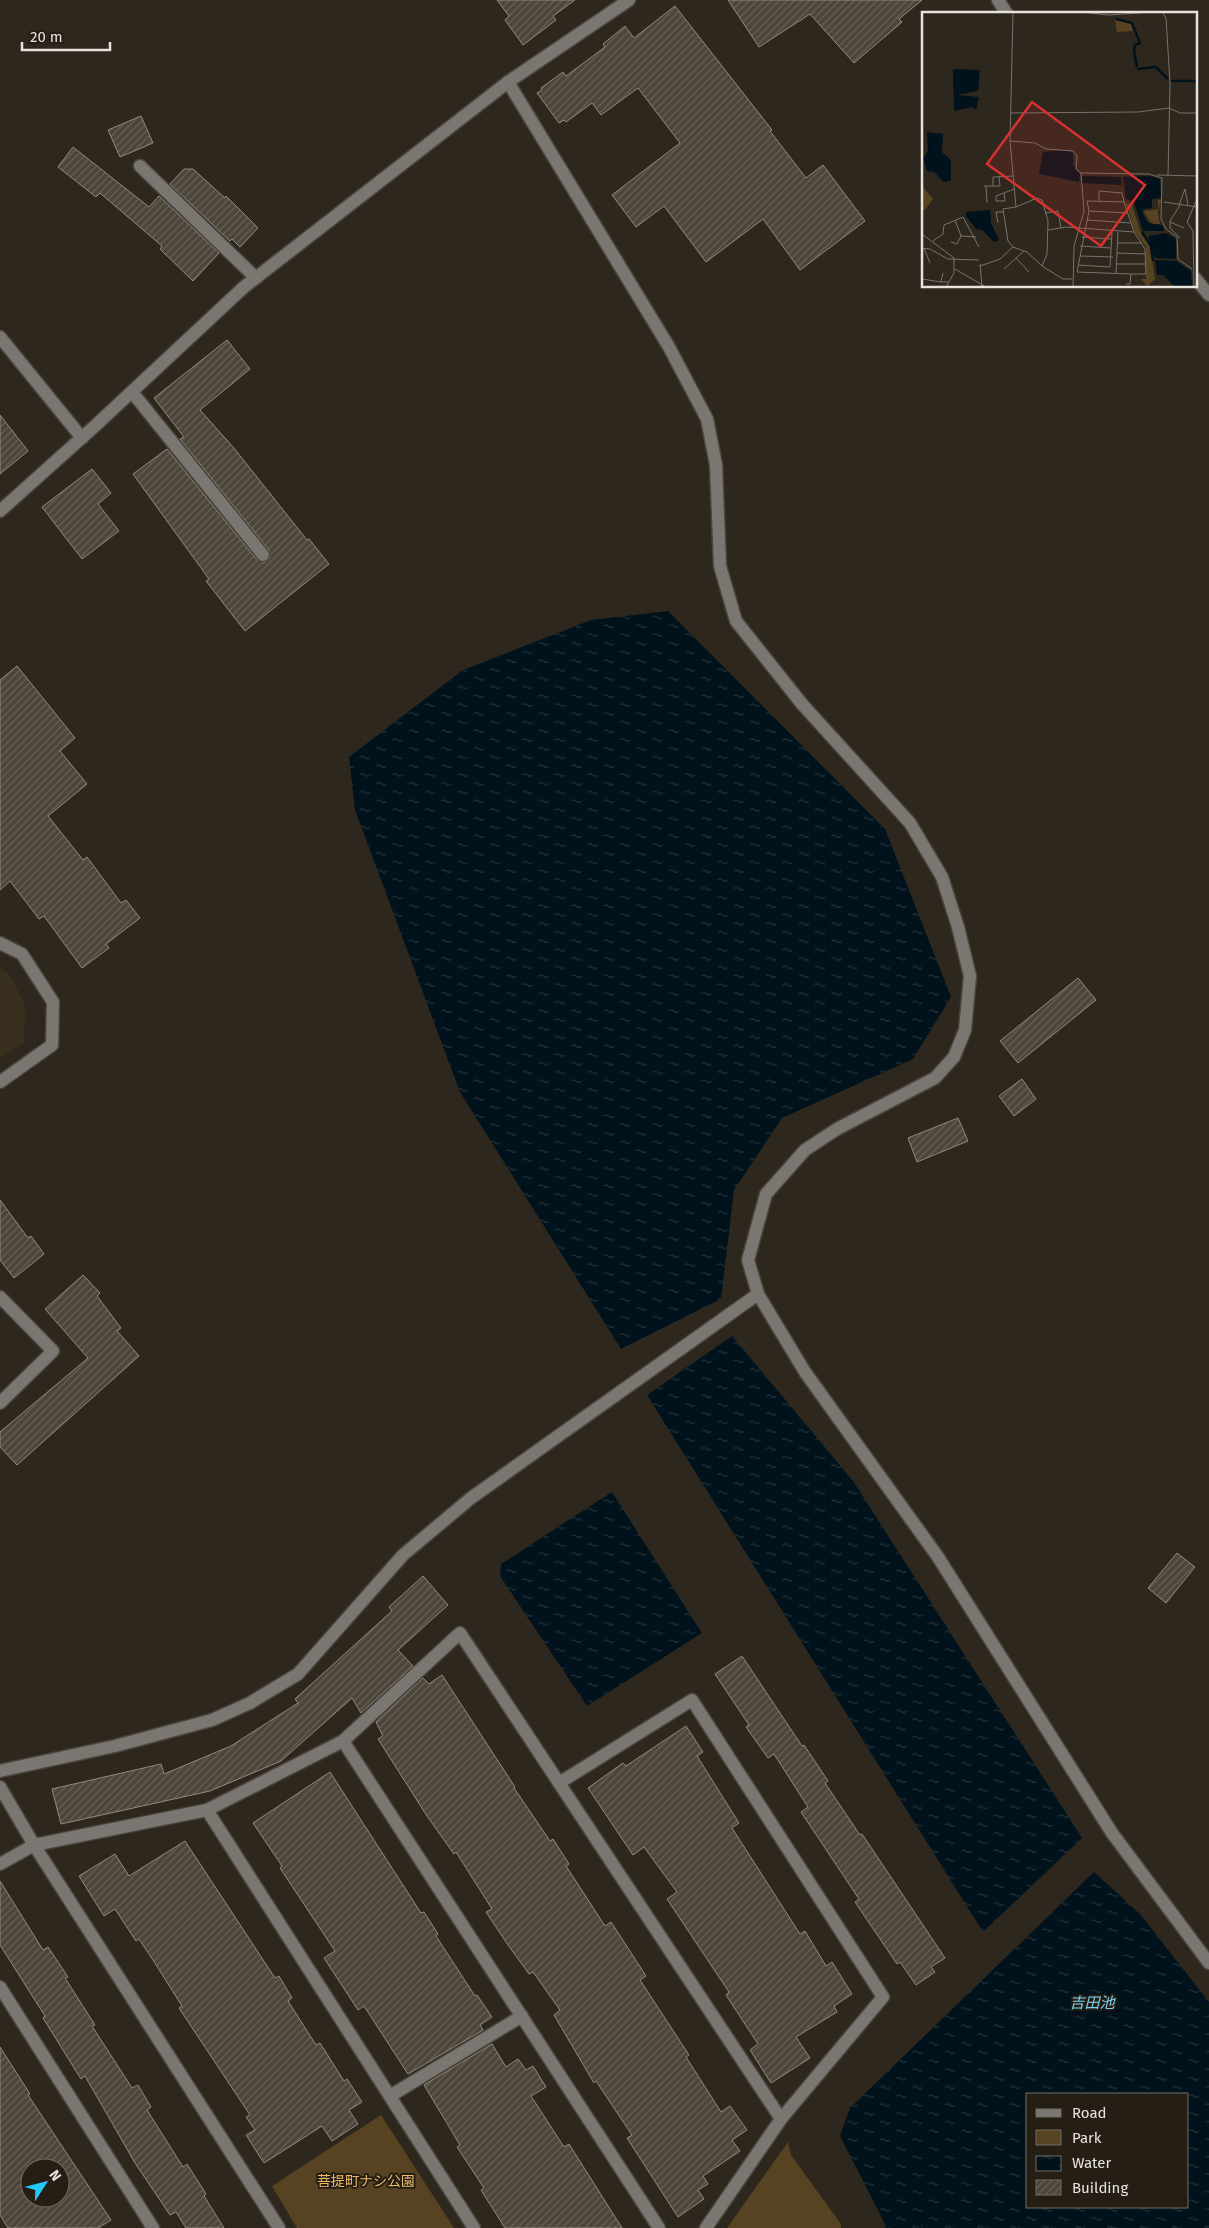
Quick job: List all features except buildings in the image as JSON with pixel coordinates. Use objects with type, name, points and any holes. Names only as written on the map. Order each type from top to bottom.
[{"type":"street","points":[[0,511],[256,278],[508,82],[629,0]]},
{"type":"street","points":[[998,0],[1006,12]]},
{"type":"street","points":[[508,82],[669,347],[707,419],[716,465],[720,566],[736,621],[802,704],[910,823],[942,877],[958,926],[970,976],[965,1030],[954,1057],[935,1078],[837,1129],[805,1150],[766,1194],[748,1260],[758,1294],[805,1372],[938,1558],[1112,1833],[1209,1963]]},
{"type":"street","points":[[140,166],[256,278]]},
{"type":"street","points":[[1196,279],[1209,295]]},
{"type":"street","points":[[0,337],[82,438]]},
{"type":"street","points":[[132,392],[263,556]]},
{"type":"street","points":[[0,943],[22,954],[53,1002],[52,1045],[0,1082]]},
{"type":"street","points":[[0,1770],[115,1746],[212,1720],[250,1703],[298,1674],[403,1555],[471,1498],[758,1294]]},
{"type":"street","points":[[0,1297],[53,1351],[0,1403]]},
{"type":"street","points":[[0,1864],[34,1845],[207,1810],[343,1742],[460,1632],[781,2119]]},
{"type":"street","points":[[559,1783],[692,1700],[883,1997],[781,2119],[706,2228]]},
{"type":"street","points":[[343,1742],[659,2228]]},
{"type":"street","points":[[0,1787],[34,1845],[279,2228]]},
{"type":"street","points":[[207,1810],[474,2228]]},
{"type":"street","points":[[0,1987],[153,2228]]},
{"type":"street","points":[[390,2096],[522,2016]]},
{"type":"shaded area","points":[[0,968],[10,975],[25,1006],[24,1043],[0,1058]]},
{"type":"green space","name":"菩提町ナシ公園","points":[[381,2115],[454,2228],[297,2228],[272,2186]]},
{"type":"green space","points":[[788,2142],[791,2155],[841,2224],[841,2228],[727,2228]]},
{"type":"water","points":[[668,611],[885,829],[951,997],[913,1059],[782,1118],[734,1190],[721,1299],[621,1349],[460,1092],[355,810],[349,757],[463,670],[591,620]]},
{"type":"water","points":[[732,1336],[853,1481],[1082,1838],[983,1932],[647,1395]]},
{"type":"water","points":[[612,1492],[702,1633],[587,1706],[500,1576],[501,1564]]},
{"type":"water","name":"吉田池","points":[[1094,1872],[1140,1914],[1209,2002],[1209,2228],[885,2228],[885,2224],[840,2136],[850,2108]]}]
